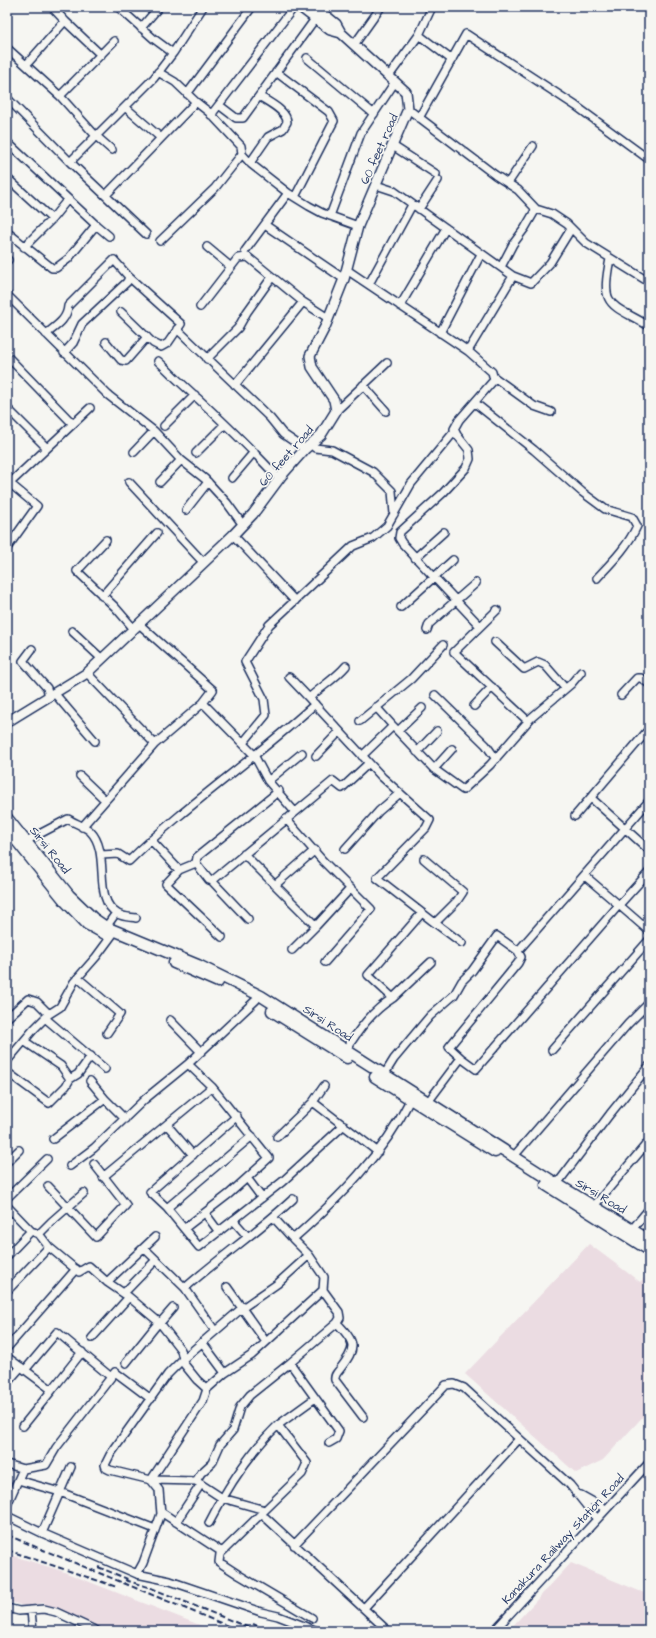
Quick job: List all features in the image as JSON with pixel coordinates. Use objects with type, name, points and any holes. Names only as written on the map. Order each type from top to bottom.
[{"type":"main road","name":"Sirsi Road","points":[[7,818],[10,831],[65,901],[87,924],[191,962],[242,986],[304,1022],[384,1075],[594,1206],[649,1250]]},
{"type":"main road","name":"Sirsi Road","points":[[10,831],[26,841],[69,895],[93,918],[111,932],[256,1000],[410,1100],[629,1233],[649,1240]]},
{"type":"street","points":[[52,7],[101,55]]},
{"type":"street","points":[[141,28],[159,7]]},
{"type":"street","points":[[70,162],[83,151],[158,72],[173,53],[203,7]]},
{"type":"street","points":[[187,94],[252,7]]},
{"type":"street","points":[[211,115],[294,7]]},
{"type":"street","points":[[300,7],[330,30],[341,33]]},
{"type":"street","points":[[354,45],[381,7]]},
{"type":"street","points":[[330,216],[361,133],[374,114],[392,79],[419,35],[432,7]]},
{"type":"street","points":[[122,8],[141,28],[173,53]]},
{"type":"street","points":[[317,8],[336,24],[341,33],[392,79]]},
{"type":"street","points":[[219,105],[236,118],[242,118],[315,19]]},
{"type":"street","points":[[26,65],[65,21]]},
{"type":"street","points":[[419,118],[466,34],[576,106],[647,158]]},
{"type":"street","points":[[419,35],[452,60]]},
{"type":"street","points":[[60,96],[114,41]]},
{"type":"street","points":[[7,48],[60,96],[96,136],[112,150]]},
{"type":"street","points":[[307,58],[374,114]]},
{"type":"street","points":[[158,72],[176,82],[241,146],[242,154],[250,163],[288,193],[330,216],[358,226]]},
{"type":"street","points":[[276,72],[329,112],[334,121],[295,197]]},
{"type":"street","name":"60 feet road","points":[[7,722],[87,673],[137,626],[243,525],[279,479],[308,446],[321,434],[336,411],[334,400],[312,367],[310,356],[328,318],[345,275],[358,226],[376,185],[377,178],[393,146],[408,109],[406,92],[392,79]]},
{"type":"street","points":[[250,163],[268,137],[282,129],[287,122],[286,116],[283,113],[259,96]]},
{"type":"street","points":[[7,98],[70,162],[146,234]]},
{"type":"street","points":[[106,195],[196,102]]},
{"type":"street","points":[[125,107],[161,138]]},
{"type":"street","points":[[408,109],[518,190],[536,209],[552,214],[586,243],[649,282]]},
{"type":"street","points":[[7,142],[109,236]]},
{"type":"street","points":[[393,146],[437,177],[418,209]]},
{"type":"street","points":[[508,184],[533,146]]},
{"type":"street","points":[[160,241],[215,188],[242,154]]},
{"type":"street","points":[[7,178],[52,219]]},
{"type":"street","points":[[376,185],[394,192],[513,276],[531,283],[550,263],[571,229]]},
{"type":"street","points":[[245,251],[288,193]]},
{"type":"street","points":[[24,247],[52,219],[68,199]]},
{"type":"street","points":[[369,284],[412,205]]},
{"type":"street","points":[[502,267],[513,244],[526,228],[536,209]]},
{"type":"street","points":[[7,232],[46,264],[56,268],[68,259],[96,225]]},
{"type":"street","points":[[264,225],[345,275],[369,284],[468,351],[492,372],[494,377],[534,406],[551,412]]},
{"type":"street","points":[[400,306],[446,228]]},
{"type":"street","points":[[207,247],[231,267]]},
{"type":"street","points":[[440,333],[481,254]]},
{"type":"street","points":[[200,308],[238,258],[248,257],[303,302],[328,318]]},
{"type":"street","points":[[610,259],[605,282],[605,291],[609,301],[649,326]]},
{"type":"street","points":[[46,334],[64,320],[68,312],[68,306],[114,260],[129,277],[181,324],[164,346],[158,346],[121,312]]},
{"type":"street","points":[[468,351],[513,276]]},
{"type":"street","points":[[64,353],[75,340],[82,324],[126,284],[129,277]]},
{"type":"street","points":[[207,359],[238,328],[247,312],[272,277]]},
{"type":"street","points":[[7,295],[108,395],[154,431],[181,460],[208,482],[227,503],[243,525]]},
{"type":"street","points":[[235,385],[303,302]]},
{"type":"street","points":[[177,329],[270,418],[283,434],[308,446],[332,450],[373,472],[392,491],[394,514]]},
{"type":"street","points":[[106,342],[122,360],[126,361],[148,337]]},
{"type":"street","points":[[7,356],[73,424]]},
{"type":"street","points":[[158,361],[254,452],[279,479]]},
{"type":"street","points":[[336,411],[387,363]]},
{"type":"street","points":[[243,743],[266,715],[264,699],[245,662],[269,625],[353,546],[372,538],[387,526],[410,484],[454,432],[455,425],[494,380],[494,377]]},
{"type":"street","points":[[363,385],[386,411]]},
{"type":"street","points":[[164,426],[195,395]]},
{"type":"street","points":[[475,403],[599,505],[605,509],[632,517],[637,526],[633,533],[621,552],[597,578]]},
{"type":"street","points":[[8,544],[37,506],[8,482],[90,408]]},
{"type":"street","points":[[8,411],[47,448]]},
{"type":"street","points":[[196,453],[225,424]]},
{"type":"street","points":[[134,452],[154,431]]},
{"type":"street","points":[[454,432],[470,450],[469,464],[443,493],[400,532],[399,538],[415,558],[480,626]]},
{"type":"street","points":[[232,478],[254,452]]},
{"type":"street","points":[[160,482],[181,460]]},
{"type":"street","points":[[129,482],[203,562]]},
{"type":"street","points":[[186,510],[208,482]]},
{"type":"street","points":[[415,558],[444,532]]},
{"type":"street","points":[[102,596],[157,533]]},
{"type":"street","points":[[233,535],[295,601]]},
{"type":"street","points":[[82,827],[155,744],[203,703],[213,690],[102,596],[77,571],[106,540]]},
{"type":"street","points":[[401,607],[453,560]]},
{"type":"street","points":[[427,630],[429,624],[476,583]]},
{"type":"street","points":[[497,610],[454,652],[528,721]]},
{"type":"street","points":[[72,631],[102,659]]},
{"type":"street","points":[[495,642],[524,670],[538,662],[546,665],[565,688]]},
{"type":"street","points":[[360,721],[411,679],[443,645]]},
{"type":"street","points":[[32,649],[23,661],[95,741]]},
{"type":"street","points":[[309,698],[323,685],[339,674],[346,666]]},
{"type":"street","points":[[376,707],[417,752],[434,768],[463,790],[496,759],[528,721],[570,684],[581,672]]},
{"type":"street","points":[[87,673],[155,744]]},
{"type":"street","points":[[289,677],[362,756],[430,820],[426,828],[376,878],[462,944]]},
{"type":"street","points":[[621,695],[637,678],[640,678],[649,684]]},
{"type":"street","points":[[474,706],[492,687]]},
{"type":"street","points":[[435,695],[486,745],[496,759]]},
{"type":"street","points":[[203,703],[254,755],[268,781],[295,812]]},
{"type":"street","points":[[101,855],[118,854],[129,861],[151,840],[254,755],[277,738],[315,704]]},
{"type":"street","points":[[362,756],[422,708]]},
{"type":"street","points":[[575,816],[649,729]]},
{"type":"street","points":[[417,752],[438,731]]},
{"type":"street","points":[[316,756],[339,732]]},
{"type":"street","points":[[434,768],[452,749]]},
{"type":"street","points":[[268,781],[302,753]]},
{"type":"street","points":[[212,881],[333,782],[342,788],[369,763]]},
{"type":"street","points":[[80,776],[106,800]]},
{"type":"street","points":[[248,919],[212,881],[209,880],[196,863],[197,857],[278,791]]},
{"type":"street","points":[[345,849],[378,811],[400,793]]},
{"type":"street","points":[[591,798],[649,850]]},
{"type":"street","points":[[518,951],[649,801]]},
{"type":"street","points":[[26,841],[68,819],[90,831],[100,848],[101,878],[110,908],[116,913],[136,918]]},
{"type":"street","points":[[286,819],[350,889],[371,909],[325,962]]},
{"type":"street","points":[[151,840],[179,870]]},
{"type":"street","points":[[275,885],[315,850]]},
{"type":"street","points":[[244,854],[316,926]]},
{"type":"street","points":[[424,859],[463,892],[457,901],[435,923]]},
{"type":"street","points":[[196,863],[179,870],[166,884],[222,937]]},
{"type":"street","points":[[384,1075],[394,1059],[430,1016],[454,995],[462,980],[472,971],[497,936],[518,951],[520,957],[518,963],[449,1047],[476,1068],[649,872]]},
{"type":"street","points":[[585,876],[649,931]]},
{"type":"street","points":[[292,950],[350,889]]},
{"type":"street","points":[[7,1061],[47,1016],[60,1007],[78,978],[111,932],[116,913]]},
{"type":"street","points":[[393,998],[368,975],[421,914]]},
{"type":"street","points":[[552,1050],[649,940]]},
{"type":"street","points":[[346,1050],[367,1019],[383,1004],[393,998],[431,962]]},
{"type":"street","points":[[78,978],[120,1014],[107,1033]]},
{"type":"street","points":[[7,1018],[28,999],[37,1002],[47,1016],[105,1069]]},
{"type":"street","points":[[70,1166],[94,1148],[188,1064],[256,1000]]},
{"type":"street","points":[[514,1156],[623,1029],[649,1003]]},
{"type":"street","points":[[170,1020],[201,1052]]},
{"type":"street","points":[[24,1041],[61,1066],[70,1079]]},
{"type":"street","points":[[7,1072],[49,1103],[66,1086],[70,1079],[78,1074],[90,1056]]},
{"type":"street","points":[[428,1102],[462,1058]]},
{"type":"street","points":[[185,1228],[205,1214],[269,1158],[237,1116],[212,1087],[188,1064]]},
{"type":"street","points":[[557,1184],[610,1114],[649,1066]]},
{"type":"street","points":[[90,1082],[125,1119]]},
{"type":"street","points":[[277,1137],[313,1102],[324,1086]]},
{"type":"street","points":[[103,1177],[212,1087]]},
{"type":"street","points":[[53,1139],[105,1099]]},
{"type":"street","points":[[293,1239],[324,1212],[378,1152],[398,1126],[410,1100]]},
{"type":"street","points":[[313,1102],[378,1152]]},
{"type":"street","points":[[237,1116],[150,1192],[185,1228],[199,1247],[282,1182],[344,1125]]},
{"type":"street","points":[[167,1125],[193,1156]]},
{"type":"street","points":[[167,1208],[252,1136]]},
{"type":"street","points":[[594,1206],[649,1141]]},
{"type":"street","points":[[7,1162],[19,1150]]},
{"type":"street","points":[[7,1198],[47,1159]]},
{"type":"street","points":[[48,1186],[96,1236],[126,1206],[94,1164]]},
{"type":"street","points":[[247,1178],[262,1198]]},
{"type":"street","points":[[39,1234],[84,1193]]},
{"type":"street","points":[[184,1288],[212,1264],[273,1217],[293,1199]]},
{"type":"street","points":[[7,1206],[31,1231],[39,1234],[76,1269],[81,1271],[89,1266],[159,1323],[181,1350],[184,1364],[197,1380],[207,1389]]},
{"type":"street","points":[[629,1233],[649,1209]]},
{"type":"street","points":[[205,1214],[219,1232]]},
{"type":"street","points":[[176,1522],[198,1483],[201,1473],[212,1463],[220,1445],[233,1430],[240,1407],[250,1395],[337,1323],[340,1318],[339,1312],[323,1290],[324,1277],[309,1255],[273,1217]]},
{"type":"street","points":[[234,1220],[248,1237]]},
{"type":"street","points":[[7,1256],[31,1231]]},
{"type":"street","points":[[107,1282],[155,1237]]},
{"type":"street","points":[[7,1291],[50,1246]]},
{"type":"street","points":[[144,1248],[184,1288],[215,1331]]},
{"type":"street","points":[[265,1510],[222,1498],[198,1483],[151,1480],[110,1470],[106,1468],[105,1465],[110,1455],[168,1374],[202,1342],[241,1309],[278,1284],[309,1255]]},
{"type":"street","points":[[92,1338],[156,1260]]},
{"type":"street","points":[[7,1348],[76,1269]]},
{"type":"street","points":[[227,1287],[241,1309],[266,1342]]},
{"type":"street","points":[[151,1480],[203,1401],[207,1389],[225,1373],[252,1356],[323,1290]]},
{"type":"street","points":[[126,1363],[159,1323],[174,1308]]},
{"type":"street","points":[[337,1323],[351,1338],[353,1344],[349,1358],[336,1374],[335,1380],[363,1417]]},
{"type":"street","points":[[7,1383],[57,1332],[111,1377]]},
{"type":"street","points":[[202,1342],[225,1373]]},
{"type":"street","points":[[23,1426],[82,1352]]},
{"type":"street","points":[[7,1357],[52,1390]]},
{"type":"street","points":[[290,1363],[314,1399],[339,1431],[336,1439],[329,1443]]},
{"type":"street","points":[[7,1464],[23,1469],[46,1465],[60,1442],[115,1372],[151,1399]]},
{"type":"street","points":[[294,1545],[446,1385],[454,1384],[464,1388],[578,1493],[597,1519]]},
{"type":"street","points":[[209,1523],[222,1498],[255,1449],[278,1425],[314,1399]]},
{"type":"street","points":[[278,1425],[307,1463],[302,1474],[222,1552],[218,1558],[223,1565],[312,1618]]},
{"type":"street","points":[[364,1608],[519,1439]]},
{"type":"street","name":"Kanakura Railway Station Road","points":[[494,1631],[649,1463]]},
{"type":"street","points":[[42,1534],[71,1467]]},
{"type":"street","points":[[7,1505],[23,1469]]},
{"type":"street","points":[[18,1480],[60,1492],[155,1529]]},
{"type":"street","points":[[137,1574],[161,1512],[159,1490],[151,1480]]},
{"type":"street","points":[[578,1493],[606,1509]]},
{"type":"street","points":[[161,1512],[222,1552]]},
{"type":"street","points":[[7,1516],[42,1534],[137,1574],[170,1581],[206,1594],[278,1616],[317,1631]]},
{"type":"street","points":[[266,1518],[388,1631]]},
{"type":"street","points":[[7,1608],[19,1611],[44,1609],[56,1612],[97,1631]]},
{"type":"street","points":[[31,1611],[33,1631]]},
{"type":"shaded area","points":[[589,1244],[640,1282],[649,1274],[649,1410],[603,1460],[576,1473],[465,1374]]},
{"type":"shaded area","points":[[7,1554],[59,1570],[215,1631],[109,1631],[43,1603],[24,1606],[7,1601]]},
{"type":"shaded area","points":[[571,1563],[649,1595],[649,1631],[508,1631]]},
{"type":"railway","points":[[7,1535],[240,1631]]},
{"type":"railway","points":[[7,1550],[117,1587]]},
{"type":"railway","points":[[98,1567],[130,1580]]},
{"type":"railway","points":[[125,1580],[151,1588],[257,1631]]},
{"type":"railway","points":[[253,1624],[269,1631]]}]
